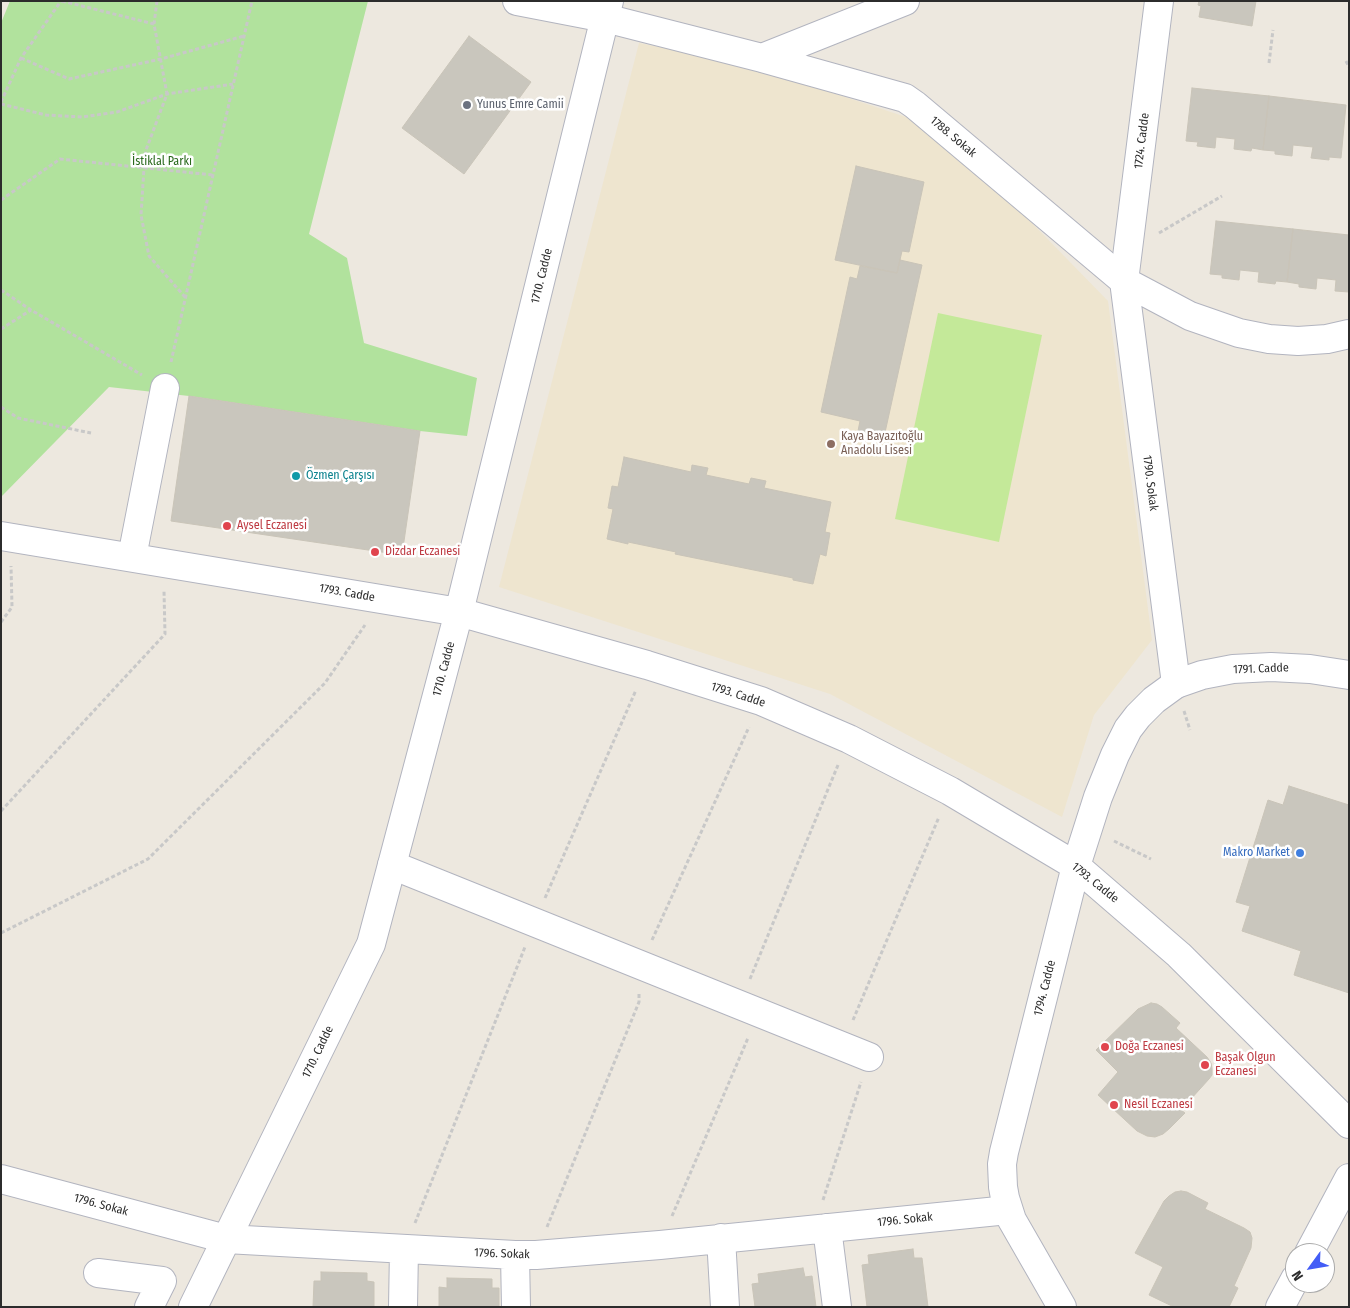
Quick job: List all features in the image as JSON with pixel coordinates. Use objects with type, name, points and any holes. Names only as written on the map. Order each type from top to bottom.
[{"type":"street","name":"1788. Sokak","points":[[517,1],[607,9],[762,58],[905,98],[1124,281],[1190,316],[1239,333],[1298,341],[1349,334]]},
{"type":"street","points":[[762,58],[905,1]]},
{"type":"street","name":"1724. Cadde","points":[[1124,281],[1159,1]]},
{"type":"street","name":"1710. Cadde","points":[[193,1307],[371,944],[459,612],[607,9]]},
{"type":"street","name":"1790. Sokak","points":[[1124,281],[1176,684]]},
{"type":"street","points":[[132,557],[165,388]]},
{"type":"street","name":"1793. Cadde","points":[[6,536],[459,612],[646,665],[761,701],[849,739],[950,791],[1076,866],[1180,955],[1349,1124]]},
{"type":"street","name":"1791. Cadde","points":[[1176,684],[1202,675],[1233,669],[1271,667],[1310,669],[1349,675]]},
{"type":"street","name":"1794. Cadde","points":[[1062,1307],[1017,1230],[1008,1210],[1003,1187],[1002,1164],[1004,1152],[1076,866],[1088,828],[1115,755],[1128,729],[1154,700],[1176,684]]},
{"type":"street","points":[[392,865],[869,1057]]},
{"type":"street","points":[[1314,1243],[1349,1178]]},
{"type":"street","name":"1796. Sokak","points":[[1,1179],[226,1239],[515,1255],[536,1255],[660,1244],[1008,1210]]},
{"type":"street","points":[[820,1229],[837,1307]]},
{"type":"street","points":[[721,1238],[725,1307]]},
{"type":"street","points":[[403,1307],[404,1249]]},
{"type":"street","points":[[515,1255],[516,1307]]},
{"type":"street","points":[[98,1273],[162,1281],[149,1307]]},
{"type":"street","points":[[1280,1307],[1288,1293]]},
{"type":"path","points":[[154,24],[62,1],[21,58],[1,103],[46,115],[82,117],[118,112],[167,94],[233,84]]},
{"type":"path","points":[[157,1],[154,24],[167,94],[146,150],[141,215],[149,256],[186,297]]},
{"type":"path","points":[[1,290],[31,310],[165,388],[252,1]]},
{"type":"path","points":[[1269,63],[1274,30]]},
{"type":"path","points":[[21,58],[69,79],[160,59],[244,36]]},
{"type":"path","points":[[1346,61],[1349,67]]},
{"type":"path","points":[[1,200],[60,159],[213,175]]},
{"type":"path","points":[[1128,251],[1222,196]]},
{"type":"path","points":[[1,329],[31,310]]},
{"type":"path","points":[[1,407],[18,418],[91,434]]},
{"type":"path","points":[[1,622],[12,608],[6,536]]},
{"type":"path","points":[[1,811],[165,634],[163,562]]},
{"type":"path","points":[[1,933],[148,860],[325,683],[382,599]]},
{"type":"path","points":[[404,1249],[535,923],[646,665]]},
{"type":"path","points":[[660,1244],[849,739]]},
{"type":"path","points":[[842,1046],[950,791]]},
{"type":"path","points":[[1088,828],[1152,859]]},
{"type":"path","points":[[820,1229],[869,1057]]},
{"type":"shaded area","name":"Kaya Bayazıtoğlu Anadolu Lisesi","points":[[639,43],[745,64],[906,117],[991,181],[1108,301],[1152,640],[1094,715],[1062,817],[830,694],[499,587]]},
{"type":"green space","name":"İstiklal Parkı","points":[[10,1],[368,1],[309,234],[347,258],[364,343],[477,378],[467,436],[420,431],[189,396],[109,387],[1,497],[1,23]]},
{"type":"green space","points":[[938,313],[1042,335],[999,542],[895,519]]},
{"type":"building","points":[[1199,1],[1256,1],[1252,26],[1199,17],[1201,6],[1198,5]]},
{"type":"building","name":"Yunus Emre Camii","points":[[469,36],[531,82],[464,174],[402,128]]},
{"type":"building","points":[[1192,88],[1269,96],[1263,150],[1252,148],[1251,151],[1234,149],[1235,139],[1216,137],[1215,148],[1197,146],[1198,142],[1186,141]]},
{"type":"building","points":[[1269,96],[1346,105],[1341,158],[1329,157],[1329,160],[1311,158],[1313,147],[1293,145],[1292,156],[1263,150]]},
{"type":"building","points":[[856,166],[924,182],[909,252],[902,251],[897,273],[835,260]]},
{"type":"building","points":[[1216,221],[1293,229],[1287,282],[1276,281],[1275,284],[1258,282],[1259,272],[1240,270],[1239,280],[1210,274]]},
{"type":"building","points":[[1293,229],[1349,235],[1349,292],[1335,291],[1336,280],[1317,278],[1316,289],[1299,287],[1299,284],[1287,282]]},
{"type":"building","points":[[900,260],[922,265],[884,437],[858,431],[860,421],[821,412],[850,277],[857,279],[860,266],[897,273]]},
{"type":"building","name":"Özmen Çarşısı","points":[[189,396],[420,431],[402,555],[171,521]]},
{"type":"building","points":[[624,457],[691,472],[692,465],[708,468],[706,475],[749,484],[751,478],[766,481],[764,488],[831,502],[825,532],[830,533],[826,556],[820,554],[813,584],[793,580],[793,578],[675,554],[676,552],[607,539],[613,509],[608,508],[612,486],[618,487]]},
{"type":"building","name":"Makro Market","points":[[1289,786],[1349,805],[1349,993],[1294,975],[1301,951],[1242,931],[1250,906],[1236,902],[1268,800],[1283,805]]},
{"type":"building","points":[[1151,1003],[1162,1007],[1180,1023],[1176,1028],[1207,1057],[1212,1069],[1212,1075],[1209,1079],[1181,1110],[1185,1113],[1163,1134],[1155,1137],[1147,1136],[1137,1131],[1098,1095],[1118,1072],[1096,1050],[1138,1009]]},
{"type":"building","points":[[1175,1192],[1187,1192],[1208,1203],[1205,1209],[1250,1232],[1252,1238],[1251,1248],[1234,1286],[1238,1288],[1229,1307],[1174,1307],[1149,1295],[1163,1267],[1135,1253],[1164,1201]]},
{"type":"building","points":[[913,1249],[914,1258],[922,1258],[928,1307],[867,1307],[862,1265],[869,1264],[868,1255]]},
{"type":"building","points":[[803,1268],[805,1277],[812,1276],[816,1307],[755,1307],[752,1284],[759,1283],[758,1274]]},
{"type":"building","points":[[321,1272],[367,1273],[367,1281],[374,1282],[374,1307],[313,1307],[314,1281],[321,1281]]},
{"type":"building","points":[[447,1278],[492,1279],[492,1288],[499,1288],[499,1307],[439,1307],[439,1287],[447,1288]]},
{"type":"place","name":"Yunus Emre Camii","points":[[467,105]]},
{"type":"place","name":"Kaya Bayazıtoğlu Anadolu Lisesi","points":[[831,444]]},
{"type":"place","name":"Özmen Çarşısı","points":[[296,476]]},
{"type":"place","name":"Aysel Eczanesi","points":[[227,526]]},
{"type":"place","name":"Dizdar Eczanesi","points":[[375,552]]},
{"type":"place","name":"Makro Market","points":[[1300,853]]},
{"type":"place","name":"Doğa Eczanesi","points":[[1105,1047]]},
{"type":"place","name":"Başak Olgun Eczanesi","points":[[1205,1065]]},
{"type":"place","name":"Nesil Eczanesi","points":[[1114,1105]]}]
